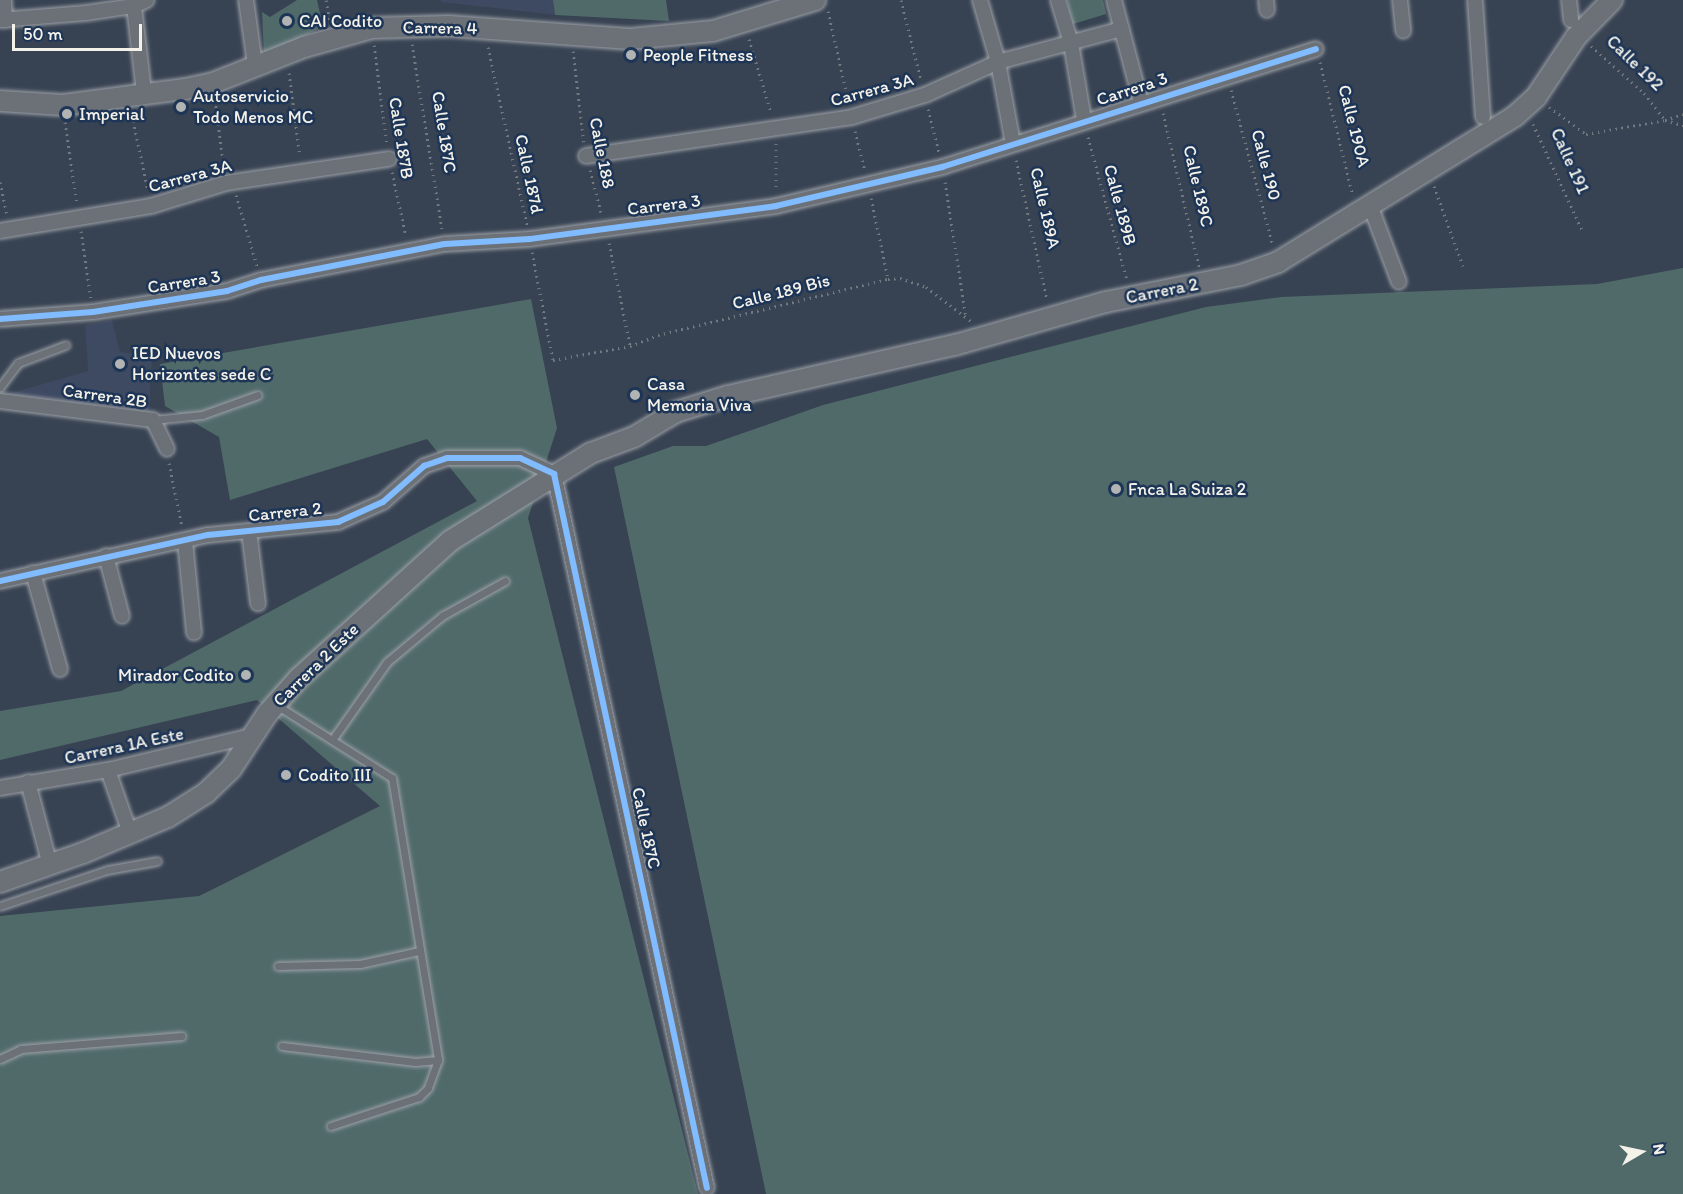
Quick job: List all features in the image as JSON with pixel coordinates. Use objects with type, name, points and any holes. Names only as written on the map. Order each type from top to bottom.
[{"type":"main road","name":"Carrera 4","points":[[0,101],[63,105],[213,83],[255,65],[372,28],[484,28],[630,39],[713,31],[814,0]]},
{"type":"main road","name":"Carrera 2","points":[[634,437],[676,412],[728,396],[955,345],[1131,296],[1203,283],[1278,262],[1489,134],[1530,101],[1574,29],[1612,0]]},
{"type":"main road","name":"Carrera 2 Este","points":[[0,882],[50,865],[168,817],[207,793],[231,769],[275,704],[450,541],[591,453],[634,437]]},
{"type":"street","points":[[4,0],[3,20],[86,6],[140,3],[136,94]]},
{"type":"street","points":[[246,0],[255,65]]},
{"type":"street","points":[[981,0],[998,62],[1012,144]]},
{"type":"street","points":[[1058,0],[1071,43],[1084,120]]},
{"type":"street","points":[[1114,0],[1141,102]]},
{"type":"street","points":[[1400,0],[1403,31]]},
{"type":"street","points":[[1475,0],[1483,117]]},
{"type":"street","points":[[1569,0],[1574,29]]},
{"type":"street","name":"Carrera 3A","points":[[586,156],[852,117],[925,95],[998,62],[1122,29]]},
{"type":"street","name":"Carrera 3","points":[[0,319],[93,312],[227,291],[261,280],[445,244],[530,239],[605,227],[776,206],[942,167],[1159,96],[1316,49]]},
{"type":"street","name":"Carrera 3A","points":[[5,230],[79,216],[151,206],[229,183],[389,159]]},
{"type":"street","points":[[1364,209],[1399,282]]},
{"type":"street","name":"Carrera 2B","points":[[0,401],[153,420],[167,449]]},
{"type":"street","name":"Carrera 2","points":[[0,580],[185,541],[249,531],[338,522],[383,502],[424,466],[447,458],[520,458],[554,474]]},
{"type":"street","name":"Calle 187C","points":[[554,474],[707,1188]]},
{"type":"street","points":[[249,531],[258,603]]},
{"type":"street","points":[[185,541],[194,633]]},
{"type":"street","points":[[106,556],[122,616]]},
{"type":"street","points":[[33,573],[60,669]]},
{"type":"street","name":"Carrera 1A Este","points":[[0,788],[108,770],[255,735]]},
{"type":"street","points":[[108,770],[130,833]]},
{"type":"street","points":[[28,782],[50,865]]},
{"type":"lane","points":[[0,387],[18,363],[66,345]]},
{"type":"lane","points":[[153,420],[202,415],[258,395]]},
{"type":"lane","points":[[332,740],[387,662],[442,616],[505,581]]},
{"type":"lane","points":[[275,704],[392,778],[438,1060],[428,1088],[419,1097],[331,1126]]},
{"type":"lane","points":[[0,906],[107,870],[157,861]]},
{"type":"lane","points":[[278,966],[360,964],[420,951]]},
{"type":"lane","points":[[0,1059],[21,1049],[181,1036]]},
{"type":"lane","points":[[282,1046],[415,1062],[438,1060]]},
{"type":"path","points":[[826,0],[888,279]]},
{"type":"path","points":[[287,54],[302,172]]},
{"type":"path","points":[[213,83],[229,183],[261,280]]},
{"type":"path","points":[[136,94],[151,206]]},
{"type":"path","points":[[1530,101],[1586,134],[1665,120],[1683,114]]},
{"type":"path","points":[[63,105],[93,312]]},
{"type":"path","points":[[1665,120],[1683,125]]},
{"type":"path","points":[[942,167],[966,320]]},
{"type":"path","points":[[1428,171],[1462,266]]},
{"type":"path","points":[[0,182],[5,230]]},
{"type":"path","points":[[167,449],[185,541]]},
{"type":"shaded area","points":[[441,0],[553,0],[555,15],[441,2]]},
{"type":"shaded area","name":"IED Nuevos Horizontes sede C","points":[[112,320],[120,352],[152,357],[149,412],[8,394],[88,371],[85,325]]},
{"type":"green space","points":[[297,0],[317,0],[323,27],[264,54],[262,12],[270,17]]},
{"type":"green space","points":[[553,0],[666,0],[669,21],[555,15]]},
{"type":"green space","points":[[1067,0],[1103,0],[1106,14],[1073,24]]},
{"type":"green space","points":[[1683,268],[1683,1194],[766,1194],[614,467],[673,446],[706,446],[823,405],[1206,307],[1281,297],[1597,284]]},
{"type":"green space","points":[[531,299],[557,428],[528,518],[698,1194],[0,1194],[0,916],[199,896],[380,806],[257,700],[0,760],[0,711],[121,691],[477,501],[427,439],[230,500],[219,437],[165,406],[160,364]]},
{"type":"cycle path","points":[[0,319],[93,312],[227,291],[261,280],[445,244],[530,239],[776,206],[942,167],[1316,49]]},
{"type":"cycle path","points":[[0,581],[208,535],[338,522],[383,502],[424,466],[447,458],[520,458],[554,474],[707,1188]]},
{"type":"place","name":"CAI Codito","points":[[287,21]]},
{"type":"place","name":"People Fitness","points":[[631,55]]},
{"type":"place","name":"Autoservicio Todo Menos MC","points":[[181,107]]},
{"type":"place","name":"Imperial","points":[[67,114]]},
{"type":"place","name":"IED Nuevos Horizontes sede C","points":[[120,364]]},
{"type":"place","name":"Casa Memoria Viva","points":[[635,395]]},
{"type":"place","name":"Fnca La Suiza 2","points":[[1116,489]]},
{"type":"place","name":"Mirador Codito","points":[[246,675]]},
{"type":"place","name":"Codito III","points":[[286,775]]}]
